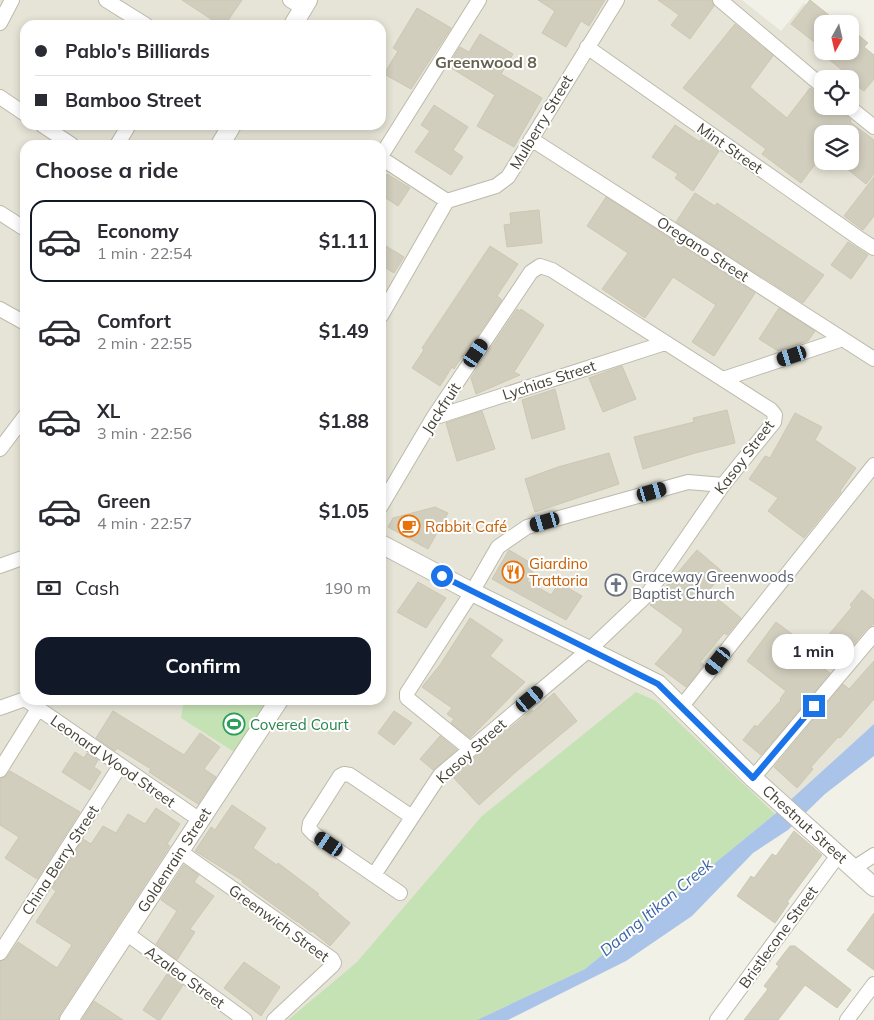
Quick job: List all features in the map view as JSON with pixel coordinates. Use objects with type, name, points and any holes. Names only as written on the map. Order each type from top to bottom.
[{"type":"street","points":[[0,23],[12,0]]},
{"type":"street","points":[[106,0],[138,20]]},
{"type":"street","points":[[386,149],[479,0]]},
{"type":"street","name":"Mulberry Street","points":[[447,202],[496,186],[508,177],[617,0]]},
{"type":"street","points":[[720,0],[814,79]]},
{"type":"street","points":[[295,20],[300,3]]},
{"type":"street","name":"Mint Street","points":[[587,47],[874,248]]},
{"type":"street","points":[[0,97],[20,111]]},
{"type":"street","points":[[859,115],[874,127]]},
{"type":"street","points":[[50,130],[64,140]]},
{"type":"street","name":"Oregano Street","points":[[531,139],[874,359]]},
{"type":"street","points":[[386,160],[447,202],[386,307]]},
{"type":"street","points":[[0,213],[20,226]]},
{"type":"street","name":"Jackfruit","points":[[386,498],[433,418],[530,272],[540,266],[552,270],[665,342]]},
{"type":"street","points":[[0,309],[20,320]]},
{"type":"street","points":[[665,342],[723,379],[843,339]]},
{"type":"street","name":"Lychias Street","points":[[433,418],[665,342]]},
{"type":"street","name":"Kasoy Street","points":[[374,875],[440,775],[590,649],[647,595],[723,485],[774,422],[775,415],[771,410],[723,379]]},
{"type":"street","points":[[0,450],[20,423]]},
{"type":"street","points":[[682,706],[874,465]]},
{"type":"street","points":[[470,749],[407,698],[407,693],[498,548],[527,527],[688,482],[723,485]]},
{"type":"street","name":"Chestnut Street","points":[[386,547],[472,592],[658,684],[753,778],[874,887]]},
{"type":"street","points":[[0,566],[20,559]]},
{"type":"street","points":[[753,778],[874,634]]},
{"type":"street","points":[[0,708],[20,702]]},
{"type":"street","name":"Leonard Wood Street","points":[[33,705],[200,820]]},
{"type":"street","name":"Goldenrain Street","points":[[70,1020],[276,705]]},
{"type":"street","points":[[0,770],[38,709]]},
{"type":"street","name":"China Berry Street","points":[[0,953],[120,766]]},
{"type":"street","points":[[400,893],[309,829],[310,823],[340,776],[344,774],[350,775],[412,817]]},
{"type":"street","name":"Greenwich Street","points":[[180,852],[332,959],[334,963],[274,1020]]},
{"type":"street","name":"Bristlecone Street","points":[[717,1020],[839,854]]},
{"type":"street","points":[[854,868],[874,855]]},
{"type":"street","name":"Azalea Street","points":[[126,933],[245,1020]]},
{"type":"street","points":[[847,1020],[874,984]]},
{"type":"shaded area","points":[[0,0],[742,0],[781,31],[804,3],[820,15],[814,15],[814,60],[859,60],[859,55],[874,56],[874,724],[775,814],[585,969],[477,1020],[0,1020]]},
{"type":"green space","points":[[636,692],[656,701],[775,814],[585,969],[477,1020],[288,1020],[357,962],[482,816]]},
{"type":"green space","points":[[183,705],[271,705],[239,755],[181,718]]},
{"type":"water","points":[[874,724],[874,756],[825,794],[788,830],[753,853],[692,916],[626,961],[508,1020],[477,1020],[585,969],[775,814]]},
{"type":"building","points":[[182,0],[242,0],[228,20],[212,20]]},
{"type":"building","points":[[538,0],[605,0],[589,26],[581,21],[566,47],[542,33],[555,11]]},
{"type":"building","points":[[658,0],[711,0],[714,6],[690,39],[671,25],[679,15]]},
{"type":"building","points":[[810,0],[829,15],[814,15],[814,42],[791,24]]},
{"type":"building","points":[[417,8],[451,28],[411,89],[386,75],[386,71],[398,51],[393,48]]},
{"type":"building","points":[[735,24],[773,56],[750,87],[759,95],[787,118],[810,88],[814,91],[814,115],[845,115],[854,125],[814,125],[814,166],[801,183],[762,154],[766,149],[683,88]]},
{"type":"building","points":[[480,34],[513,54],[501,74],[542,98],[514,147],[477,126],[495,95],[448,66],[460,47],[469,52]]},
{"type":"building","points":[[859,36],[868,43],[864,47],[874,55],[874,79],[864,91],[859,87],[859,70],[842,70],[829,60],[859,60]]},
{"type":"building","points":[[434,105],[468,127],[453,150],[463,157],[451,175],[415,152],[430,131],[421,125]]},
{"type":"building","points":[[675,125],[700,142],[701,139],[719,151],[693,191],[675,178],[678,174],[652,157]]},
{"type":"building","points":[[859,129],[874,140],[874,174],[866,184],[848,170],[859,170]]},
{"type":"building","points":[[387,174],[410,188],[398,206],[386,198]]},
{"type":"building","points":[[874,177],[874,216],[863,230],[844,216]]},
{"type":"building","points":[[695,193],[715,206],[717,203],[824,275],[803,303],[676,222]]},
{"type":"building","points":[[606,197],[755,293],[714,356],[692,342],[716,305],[673,277],[645,318],[602,289],[628,253],[587,226]]},
{"type":"building","points":[[539,210],[542,243],[507,247],[504,225],[511,224],[510,213]]},
{"type":"building","points":[[848,242],[868,255],[851,279],[831,265]]},
{"type":"building","points":[[386,246],[404,257],[394,273],[386,268]]},
{"type":"building","points":[[490,246],[518,264],[497,296],[502,300],[463,357],[463,355],[454,369],[452,367],[440,386],[412,368],[424,350],[422,348]]},
{"type":"building","points":[[779,308],[815,331],[808,341],[778,351],[759,339]]},
{"type":"building","points":[[517,309],[520,311],[521,309],[544,325],[514,372],[520,375],[476,394],[471,378]]},
{"type":"building","points":[[622,366],[636,399],[603,412],[589,378]]},
{"type":"building","points":[[555,389],[565,429],[532,439],[522,400]]},
{"type":"building","points":[[727,410],[735,443],[643,469],[634,437],[694,422],[693,418]]},
{"type":"building","points":[[482,411],[495,449],[457,461],[446,423]]},
{"type":"building","points":[[795,413],[822,427],[815,440],[856,468],[841,492],[804,538],[768,511],[778,498],[749,479],[765,456],[770,458]]},
{"type":"building","points":[[609,453],[619,484],[535,512],[525,479],[558,467]]},
{"type":"building","points":[[435,507],[448,513],[428,549],[388,527],[393,518]]},
{"type":"building","points":[[509,550],[536,566],[527,581],[551,595],[559,583],[582,596],[566,620],[492,579]]},
{"type":"building","points":[[697,550],[724,573],[708,591],[741,618],[727,635],[724,633],[700,662],[704,665],[686,687],[655,664],[682,633],[683,629],[650,605]]},
{"type":"building","points":[[418,582],[446,598],[426,628],[397,612]]},
{"type":"building","points":[[862,590],[874,600],[874,624],[867,628],[853,645],[849,641],[825,670],[830,673],[761,755],[743,740],[755,725],[757,727],[781,700],[786,691],[747,661],[776,622],[815,651],[852,607],[850,605]]},
{"type":"building","points":[[470,618],[503,640],[490,656],[525,682],[470,738],[451,723],[454,719],[447,714],[452,708],[422,687],[440,665]]},
{"type":"building","points":[[874,661],[874,699],[840,738],[838,737],[811,767],[813,769],[797,788],[774,767],[843,684],[849,689]]},
{"type":"building","points":[[554,693],[577,721],[479,805],[452,776]]},
{"type":"building","points":[[113,711],[184,755],[200,733],[220,747],[204,769],[216,777],[198,804],[149,772],[151,769],[117,748],[115,751],[96,738]]},
{"type":"building","points":[[394,711],[412,723],[394,745],[378,733]]},
{"type":"building","points":[[440,736],[457,750],[433,770],[420,759]]},
{"type":"building","points":[[75,752],[84,758],[87,753],[98,760],[94,767],[101,772],[90,790],[62,772]]},
{"type":"building","points":[[10,771],[80,812],[37,879],[5,858],[19,837],[0,825],[0,779],[5,777]]},
{"type":"building","points":[[232,805],[266,828],[253,848],[277,865],[278,863],[319,894],[317,895],[350,923],[330,946],[243,881],[195,851],[211,827],[215,830]]},
{"type":"building","points":[[156,808],[180,824],[167,844],[170,846],[60,1014],[58,1020],[0,1020],[0,962],[7,958],[18,942],[57,968],[72,945],[36,922],[56,891],[52,888],[83,839],[91,844],[103,826],[116,833],[128,814],[145,824]]},
{"type":"building","points":[[794,831],[822,855],[787,902],[789,903],[775,923],[737,896],[751,876],[754,878],[772,854],[776,856]]},
{"type":"building","points":[[184,865],[199,875],[194,882],[214,896],[190,929],[195,932],[177,960],[156,944],[177,911],[161,900]]},
{"type":"building","points":[[874,913],[874,970],[847,950]]},
{"type":"building","points":[[790,946],[795,946],[851,990],[837,1008],[805,985],[778,1020],[744,1020],[768,989],[764,986],[779,966],[776,964]]},
{"type":"building","points":[[244,962],[280,987],[261,1016],[224,988]]},
{"type":"building","points":[[167,974],[183,985],[160,1020],[158,1020],[143,1010]]},
{"type":"building","points":[[94,1001],[123,1020],[82,1020]]},
{"type":"place","name":"Rabbit Café","points":[[409,526]]},
{"type":"place","name":"Giardino Trattoria","points":[[513,572]]},
{"type":"place","name":"Graceway Greenwoods Baptist Church","points":[[616,585]]},
{"type":"place","name":"Covered Court","points":[[234,724]]},
{"type":"district","name":"Greenwood 8","points":[[486,62]]},
{"type":"route","points":[[442,576],[658,684],[753,778],[814,706]]},
{"type":"water label","name":"Daang Itikan Creek","points":[[656,907]]}]
